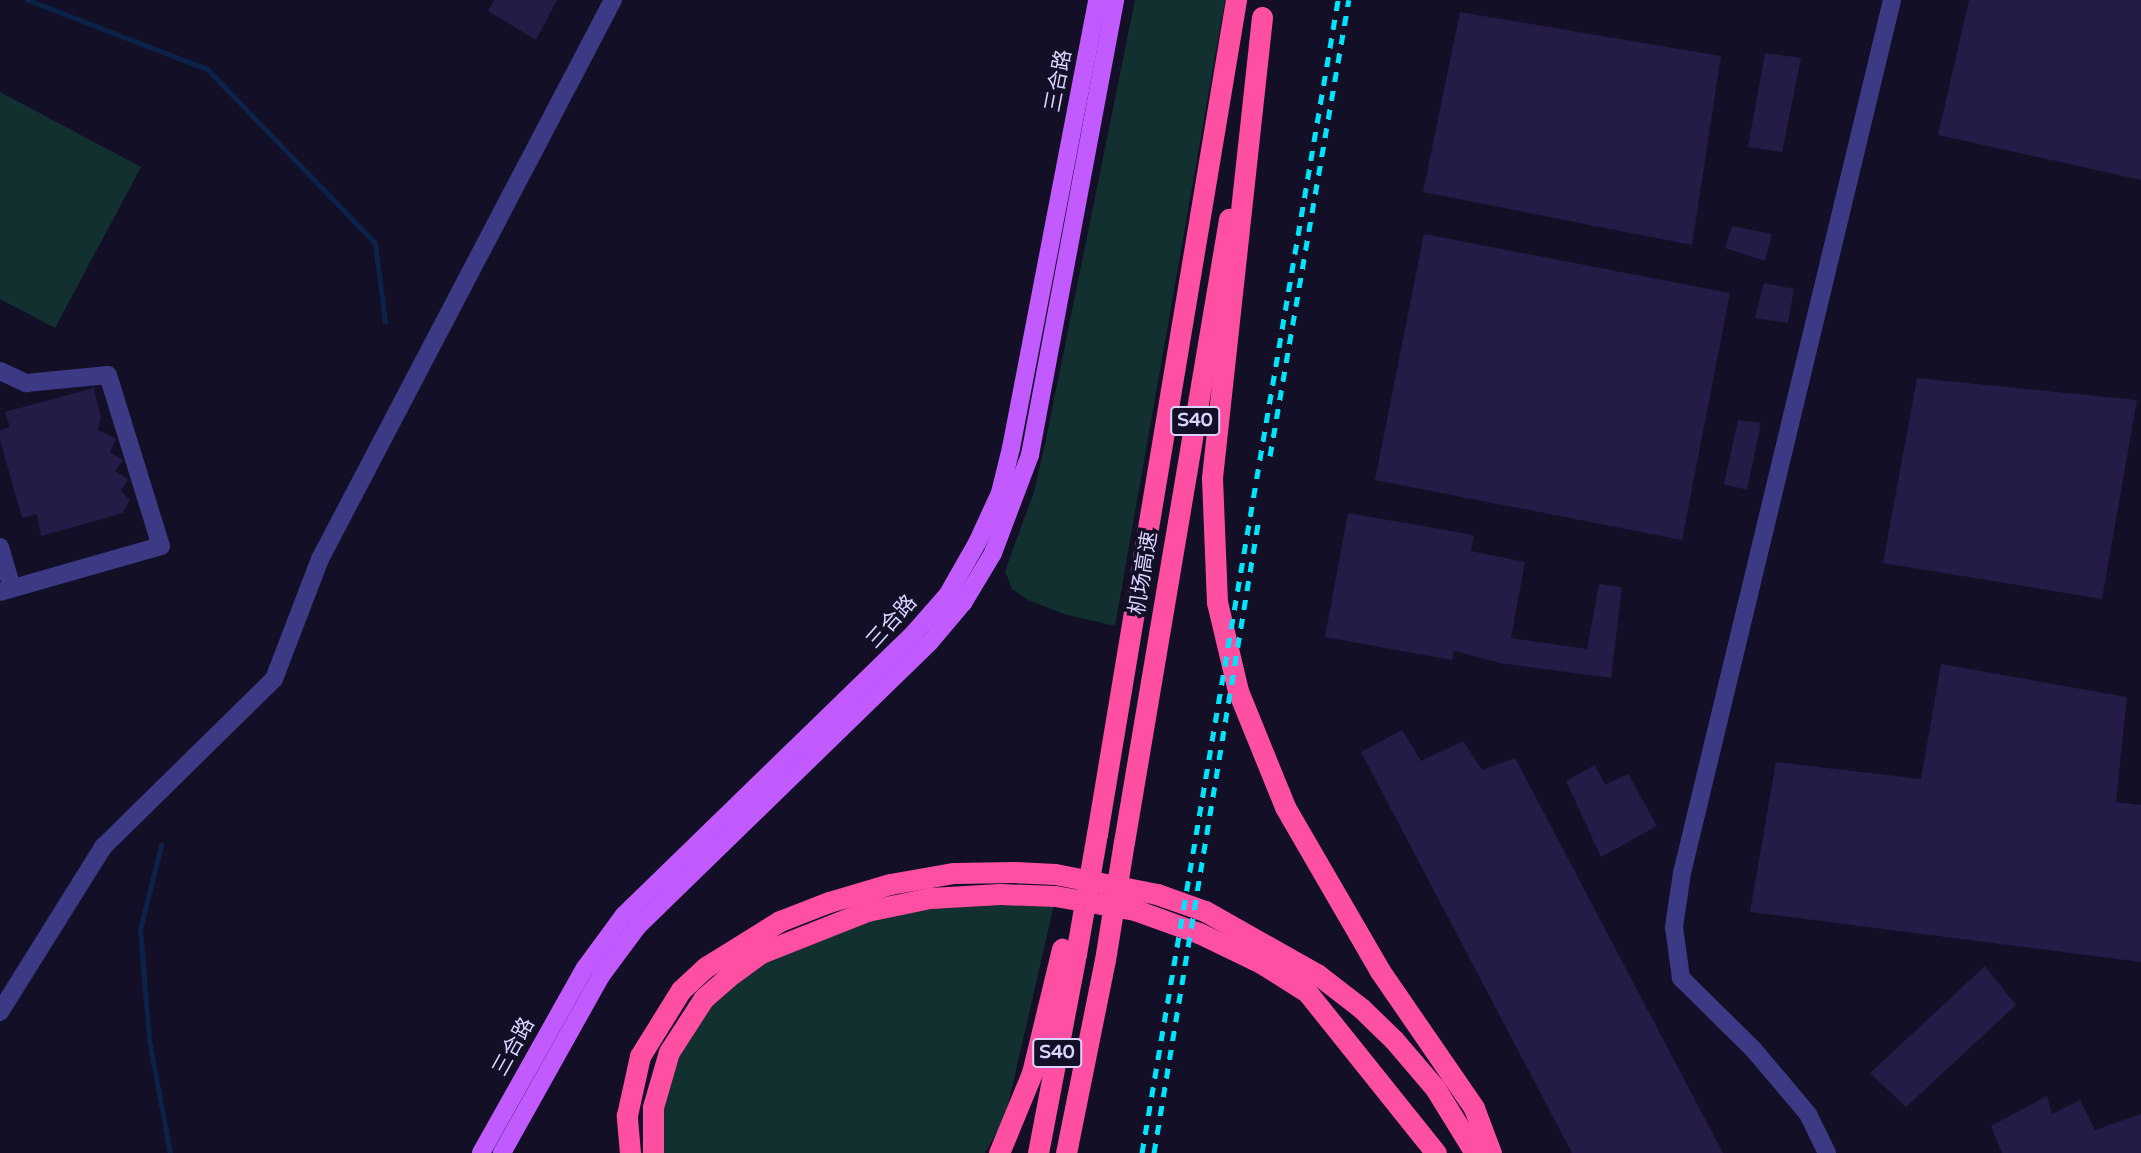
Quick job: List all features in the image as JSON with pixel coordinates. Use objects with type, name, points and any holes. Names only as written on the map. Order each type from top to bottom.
[{"type":"highway","name":"机场高速","points":[[1038,1153],[1069,951],[1097,834],[1236,0]]},
{"type":"highway","name":"机场高速","points":[[1066,1153],[1105,960],[1264,9]]},
{"type":"highway","points":[[1264,9],[1212,478],[1217,602],[1238,691],[1285,807],[1380,971],[1474,1108],[1491,1153]]},
{"type":"highway","points":[[630,1153],[627,1115],[640,1056],[681,990],[706,967],[780,921],[829,902],[890,884],[954,873],[1013,872],[1103,881],[1157,894],[1205,911],[1293,960],[1362,1008],[1394,1040],[1435,1088],[1475,1153]]},
{"type":"highway","points":[[653,1153],[653,1107],[668,1052],[704,998],[732,974],[761,953],[867,911],[930,898],[1000,894],[1055,895],[1135,911],[1261,962],[1307,992],[1436,1153]]},
{"type":"highway","points":[[999,1153],[1032,1073],[1069,951]]},
{"type":"main road","name":"三合路","points":[[481,1153],[586,968],[624,915],[896,652],[948,594],[977,544],[1000,493],[1011,449],[1097,0]]},
{"type":"main road","name":"三合路","points":[[502,1153],[601,976],[638,926],[930,642],[963,603],[993,553],[1030,455],[1115,0]]},
{"type":"street","points":[[0,1012],[103,847],[274,679],[320,559],[614,0]]},
{"type":"street","points":[[1827,1153],[1808,1114],[1754,1050],[1681,978],[1674,928],[1682,873],[1892,0]]},
{"type":"street","points":[[0,370],[26,383],[108,375],[161,546],[6,590],[0,547]]},
{"type":"green space","points":[[1135,0],[1225,0],[1115,626],[1064,614],[1028,600],[1012,589],[1005,571],[1034,492]]},
{"type":"green space","points":[[0,92],[141,167],[55,328],[0,299]]},
{"type":"green space","points":[[968,903],[1054,905],[1005,1118],[985,1153],[662,1153],[659,1127],[665,1088],[676,1055],[700,1015],[734,984],[774,956],[840,929],[900,912]]},
{"type":"building","points":[[494,0],[557,0],[536,40],[488,11]]},
{"type":"building","points":[[1969,0],[2141,0],[2141,180],[1938,135]]},
{"type":"building","points":[[1460,12],[1721,56],[1692,245],[1423,192]]},
{"type":"building","points":[[1765,53],[1801,58],[1782,152],[1748,147]]},
{"type":"building","points":[[1732,226],[1772,234],[1765,261],[1725,248]]},
{"type":"building","points":[[1424,234],[1730,293],[1682,540],[1375,480]]},
{"type":"building","points":[[1764,283],[1794,289],[1788,323],[1755,318]]},
{"type":"building","points":[[1917,378],[2137,400],[2102,599],[1883,563]]},
{"type":"building","points":[[94,388],[101,417],[98,430],[116,439],[110,452],[123,460],[115,471],[128,479],[121,491],[130,500],[123,513],[41,536],[37,514],[22,518],[0,440],[0,430],[10,427],[5,412]]},
{"type":"building","points":[[1738,420],[1761,423],[1747,490],[1724,484]]},
{"type":"building","points":[[1348,513],[1474,535],[1471,551],[1525,562],[1511,638],[1587,649],[1599,584],[1622,587],[1611,678],[1500,663],[1454,651],[1452,660],[1325,637]]},
{"type":"building","points":[[1941,664],[2127,697],[2116,802],[2141,805],[2141,962],[1750,912],[1776,762],[1921,779]]},
{"type":"building","points":[[1402,730],[1421,761],[1463,741],[1482,770],[1515,758],[1723,1153],[1572,1153],[1361,752]]},
{"type":"building","points":[[1595,765],[1605,785],[1628,774],[1657,826],[1601,857],[1566,781]]},
{"type":"building","points":[[1985,966],[2016,1005],[1906,1107],[1870,1073]]},
{"type":"building","points":[[2047,1096],[2052,1114],[2080,1100],[2095,1130],[2141,1114],[2141,1153],[2002,1153],[1991,1126]]},
{"type":"waterway","points":[[28,0],[207,69],[375,243],[385,321]]},
{"type":"waterway","points":[[161,845],[140,929],[149,1039],[170,1153]]},
{"type":"railway","points":[[1142,1153],[1338,0]]},
{"type":"railway","points":[[1270,456],[1349,0]]},
{"type":"railway","points":[[1154,1153],[1259,518]]}]
